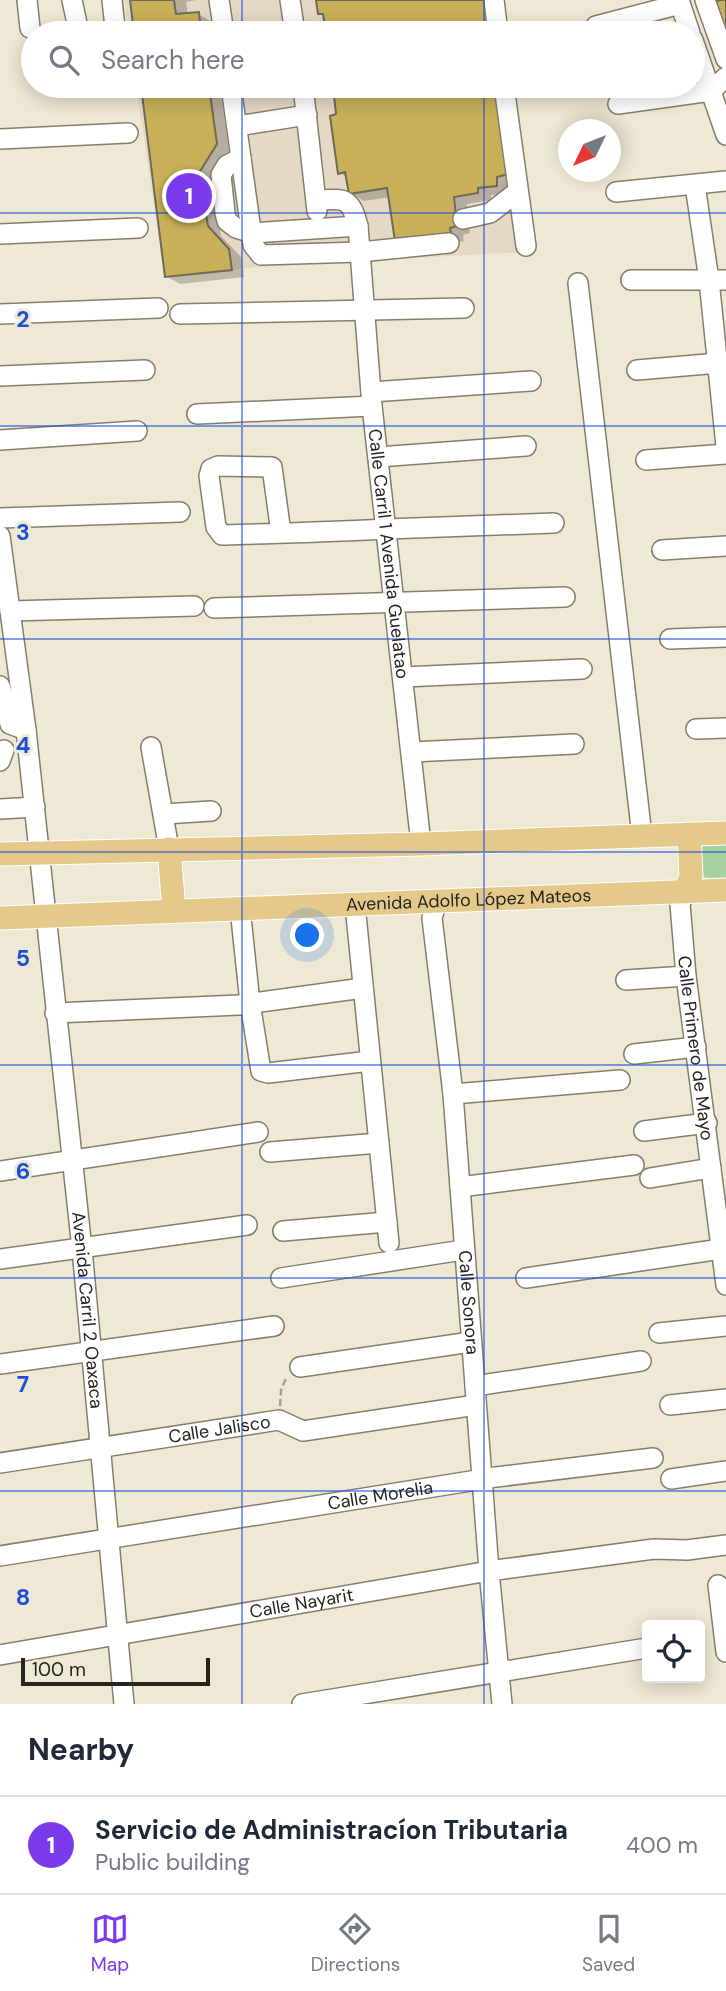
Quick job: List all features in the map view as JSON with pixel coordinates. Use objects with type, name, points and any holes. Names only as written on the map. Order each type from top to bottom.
[{"type":"main road","points":[[0,854],[421,844],[726,833]]},
{"type":"main road","points":[[685,892],[691,876],[689,834]]},
{"type":"main road","points":[[169,849],[174,911]]},
{"type":"main road","name":"Avenida Adolfo López Mateos","points":[[0,918],[726,890]]},
{"type":"street","points":[[27,0],[29,21]]},
{"type":"street","points":[[72,0],[76,21]]},
{"type":"street","points":[[112,0],[114,21]]},
{"type":"street","points":[[219,0],[222,21]]},
{"type":"street","points":[[290,0],[293,21]]},
{"type":"street","points":[[494,0],[497,21]]},
{"type":"street","points":[[705,0],[726,58]]},
{"type":"street","points":[[613,21],[679,2],[686,21]]},
{"type":"street","points":[[705,76],[726,135]]},
{"type":"street","points":[[705,92],[710,91],[726,77]]},
{"type":"street","points":[[233,98],[253,245],[267,257],[321,254],[360,258],[449,243]]},
{"type":"street","points":[[305,98],[321,254]]},
{"type":"street","points":[[505,98],[526,246]]},
{"type":"street","points":[[618,104],[660,98]]},
{"type":"street","points":[[237,126],[307,114]]},
{"type":"street","points":[[0,139],[128,133]]},
{"type":"street","points":[[616,192],[726,181]]},
{"type":"street","points":[[695,185],[718,280],[719,363],[726,446]]},
{"type":"street","points":[[463,219],[490,213],[517,192]]},
{"type":"street","points":[[252,233],[358,226],[353,208],[348,202],[340,199],[316,200]]},
{"type":"street","name":"Calle Carril 1 Avenida Guelatao","points":[[358,226],[371,399],[421,844]]},
{"type":"street","points":[[0,234],[138,228]]},
{"type":"street","points":[[631,280],[718,280]]},
{"type":"street","points":[[578,283],[642,836]]},
{"type":"street","points":[[0,314],[158,308]]},
{"type":"street","points":[[180,314],[464,308]]},
{"type":"street","points":[[638,370],[719,363]]},
{"type":"street","points":[[0,376],[145,370]]},
{"type":"street","points":[[197,414],[371,399],[531,381]]},
{"type":"street","points":[[0,440],[136,431]]},
{"type":"street","points":[[378,457],[526,446]]},
{"type":"street","points":[[646,460],[726,454]]},
{"type":"street","points":[[281,533],[272,467],[230,465],[211,469],[209,476],[219,533],[281,533],[554,523]]},
{"type":"street","points":[[0,518],[180,512]]},
{"type":"street","name":"Avenida Carril 2 Oaxaca","points":[[0,546],[10,611],[6,633],[26,730],[40,853],[82,1249],[124,1704]]},
{"type":"street","points":[[662,550],[726,546]]},
{"type":"street","points":[[214,608],[394,605],[565,597]]},
{"type":"street","points":[[10,611],[194,606]]},
{"type":"street","points":[[670,639],[726,637]]},
{"type":"street","points":[[403,677],[582,669]]},
{"type":"street","points":[[0,686],[10,724],[26,730]]},
{"type":"street","points":[[696,729],[726,727]]},
{"type":"street","points":[[412,752],[574,744]]},
{"type":"street","points":[[151,747],[165,814],[169,849]]},
{"type":"street","points":[[0,809],[35,807]]},
{"type":"street","points":[[165,814],[211,811]]},
{"type":"street","name":"Calle Primero de Mayo","points":[[685,892],[680,904],[686,976],[726,1285]]},
{"type":"street","name":"Calle Sonora","points":[[437,901],[432,918],[453,1094],[463,1250],[502,1704]]},
{"type":"street","points":[[355,905],[388,1243]]},
{"type":"street","points":[[240,908],[250,1003],[261,1071],[268,1073],[370,1061]]},
{"type":"street","points":[[626,980],[686,976]]},
{"type":"street","points":[[55,1013],[250,1003],[363,988]]},
{"type":"street","points":[[634,1054],[696,1047]]},
{"type":"street","points":[[453,1094],[620,1080]]},
{"type":"street","points":[[644,1131],[707,1123]]},
{"type":"street","points":[[0,1171],[258,1132]]},
{"type":"street","points":[[270,1152],[379,1143]]},
{"type":"street","points":[[460,1187],[634,1165]]},
{"type":"street","points":[[650,1178],[711,1168]]},
{"type":"street","points":[[282,1231],[387,1222]]},
{"type":"street","points":[[0,1259],[247,1225]]},
{"type":"street","points":[[526,1279],[721,1249]]},
{"type":"street","points":[[281,1278],[463,1250]]},
{"type":"street","points":[[0,1364],[91,1349],[274,1326]]},
{"type":"street","points":[[659,1333],[726,1326]]},
{"type":"street","points":[[300,1367],[471,1342]]},
{"type":"street","name":"Calle Jalisco","points":[[0,1463],[279,1420],[303,1431],[641,1361]]},
{"type":"street","points":[[670,1405],[726,1399]]},
{"type":"street","name":"Calle Morelia","points":[[0,1556],[482,1480],[653,1458]]},
{"type":"street","points":[[671,1479],[726,1471]]},
{"type":"street","name":"Calle Nayarit","points":[[0,1655],[489,1571],[654,1549],[687,1550],[726,1545]]},
{"type":"street","points":[[718,1585],[726,1652]]},
{"type":"street","points":[[302,1704],[642,1649]]},
{"type":"path","points":[[279,1420],[285,1380],[300,1367]]},
{"type":"shaded area","points":[[124,0],[490,0],[493,21],[127,21]]},
{"type":"shaded area","points":[[138,98],[503,98],[522,252],[258,267],[165,277]]},
{"type":"green space","points":[[726,836],[726,883],[704,877],[696,858],[702,842]]},
{"type":"building","points":[[130,0],[174,0],[176,14],[199,12],[200,21],[133,21]]},
{"type":"building","points":[[316,0],[485,0],[488,21],[324,21],[323,14],[318,14]]},
{"type":"building","points":[[726,0],[726,53],[708,4]]},
{"type":"building","points":[[143,98],[211,98],[217,144],[199,173],[208,226],[229,249],[232,270],[165,277]]},
{"type":"building","points":[[334,98],[498,98],[508,174],[497,177],[497,186],[478,188],[478,193],[454,197],[457,226],[450,228],[451,234],[395,241],[387,188],[349,194],[345,172],[338,174],[330,116],[336,114]]},
{"type":"place","name":"Servicio de Administracíon Tributaria","points":[[189,196]]}]
